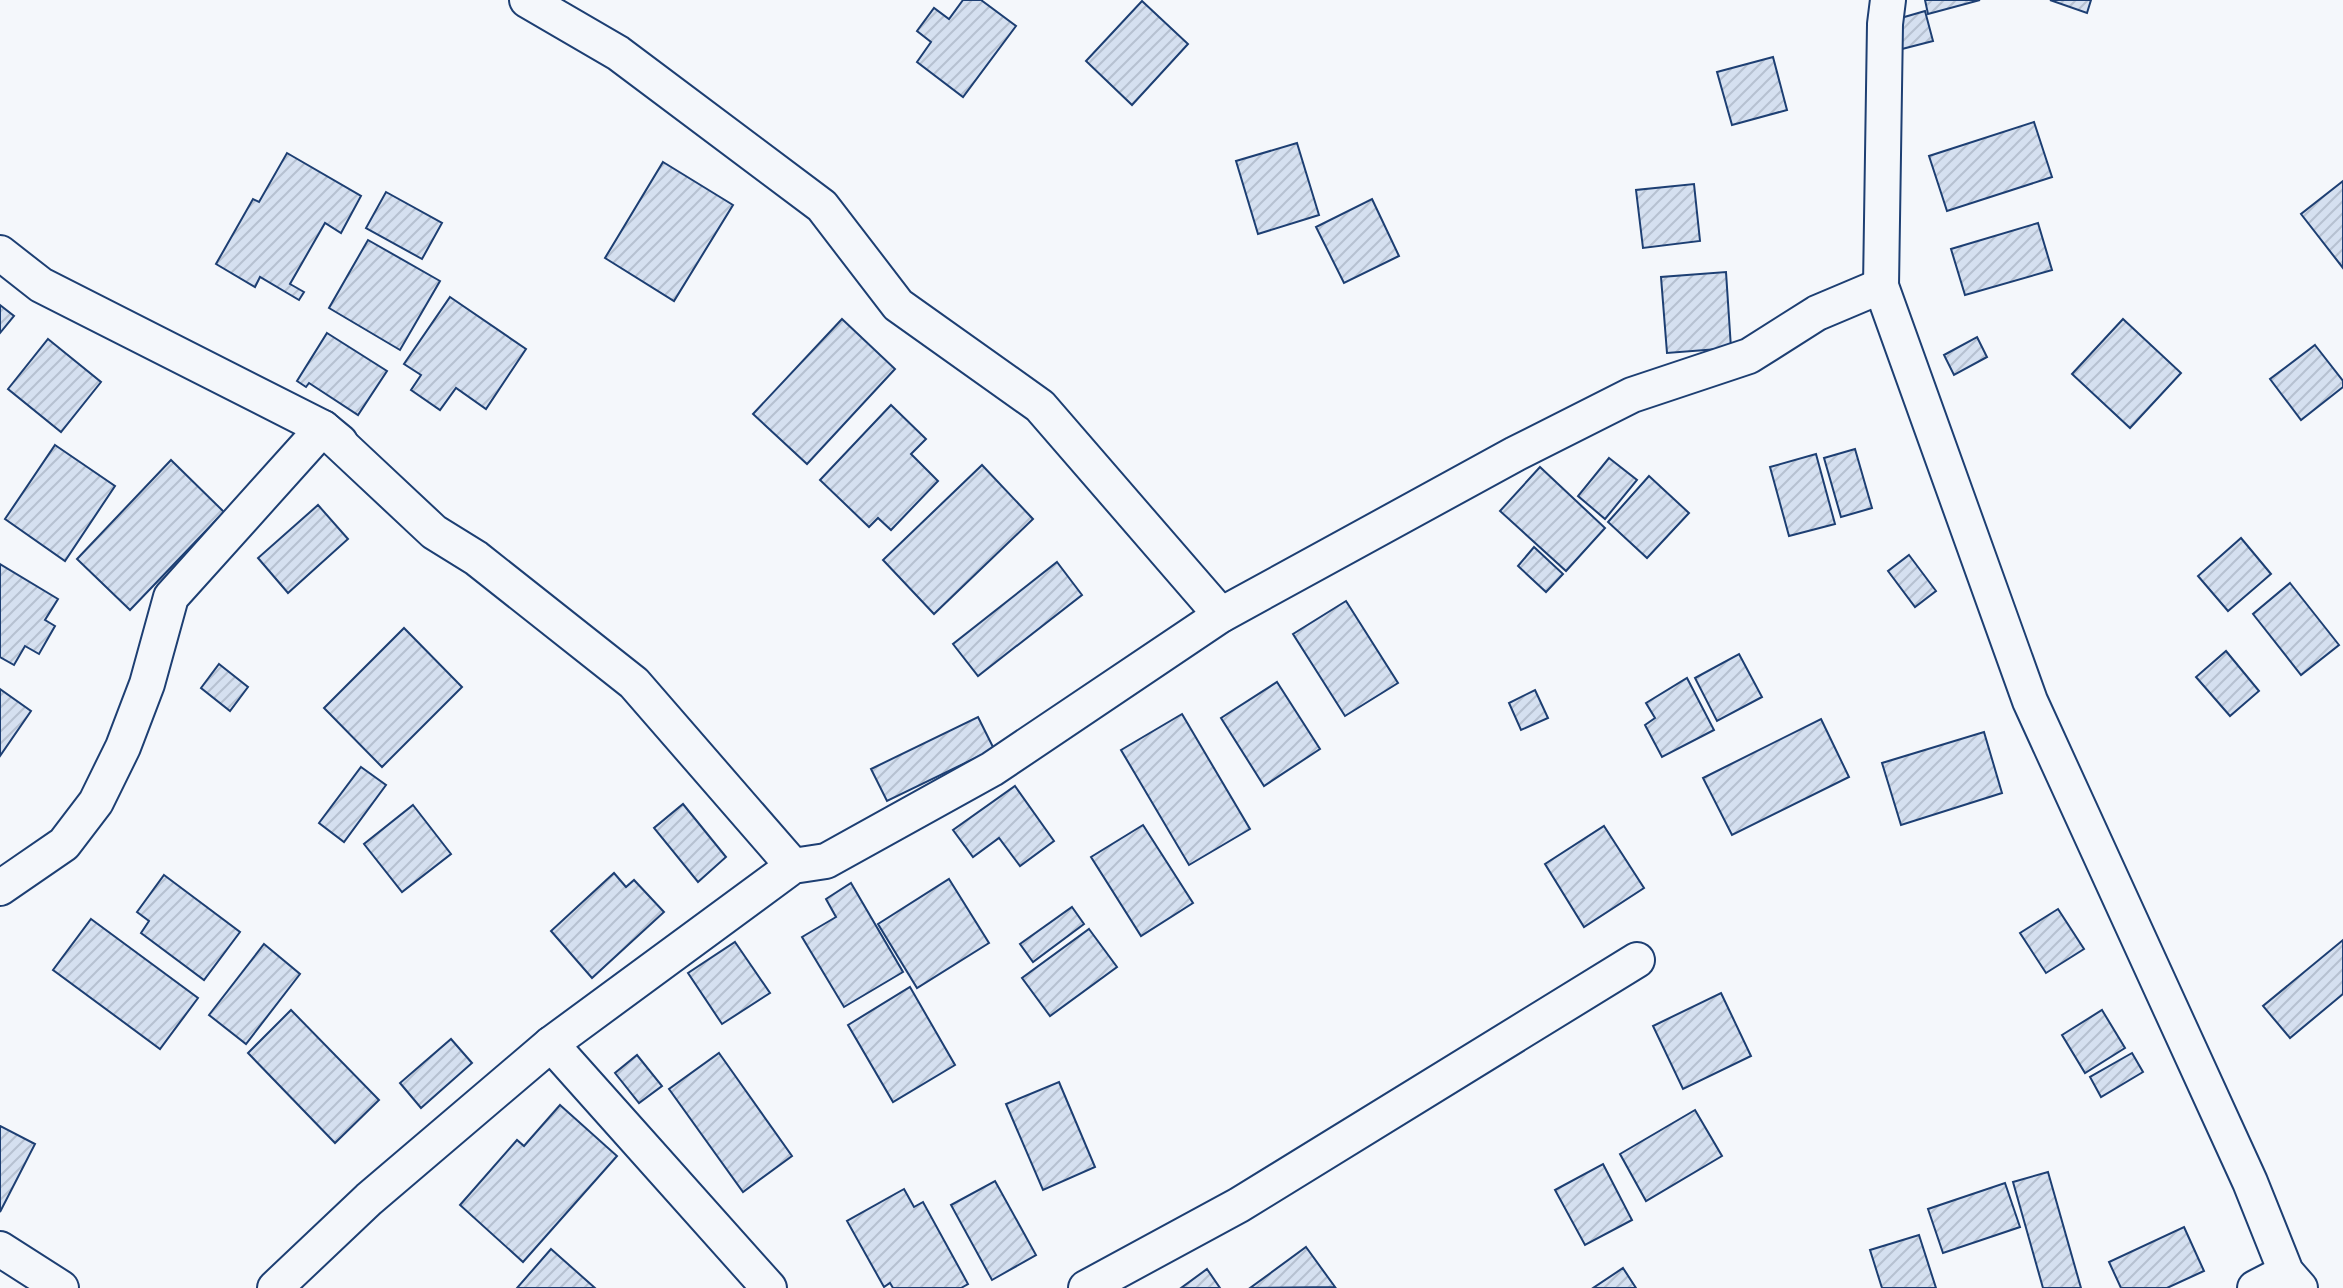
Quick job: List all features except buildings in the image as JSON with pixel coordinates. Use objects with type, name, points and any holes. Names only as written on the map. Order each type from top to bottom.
[{"type":"street","points":[[527,0],[618,53],[822,206],[898,305],[1040,406],[1221,615]]},
{"type":"street","points":[[1888,0],[1885,24],[1881,286],[2030,701],[2293,1280],[2255,1288]]},
{"type":"street","points":[[0,253],[41,285],[323,428],[434,532],[476,558],[634,683],[793,866]]},
{"type":"street","points":[[275,1288],[369,1199],[551,1044],[793,866],[826,861],[992,769],[1221,615],[1515,454],[1632,395],[1749,356],[1817,313],[1881,286]]},
{"type":"street","points":[[0,888],[64,844],[96,802],[123,747],[147,684],[171,597],[323,428]]},
{"type":"street","points":[[1086,1288],[1239,1205],[1637,960]]},
{"type":"street","points":[[551,1044],[769,1288]]},
{"type":"street","points":[[0,1249],[61,1288]]}]
